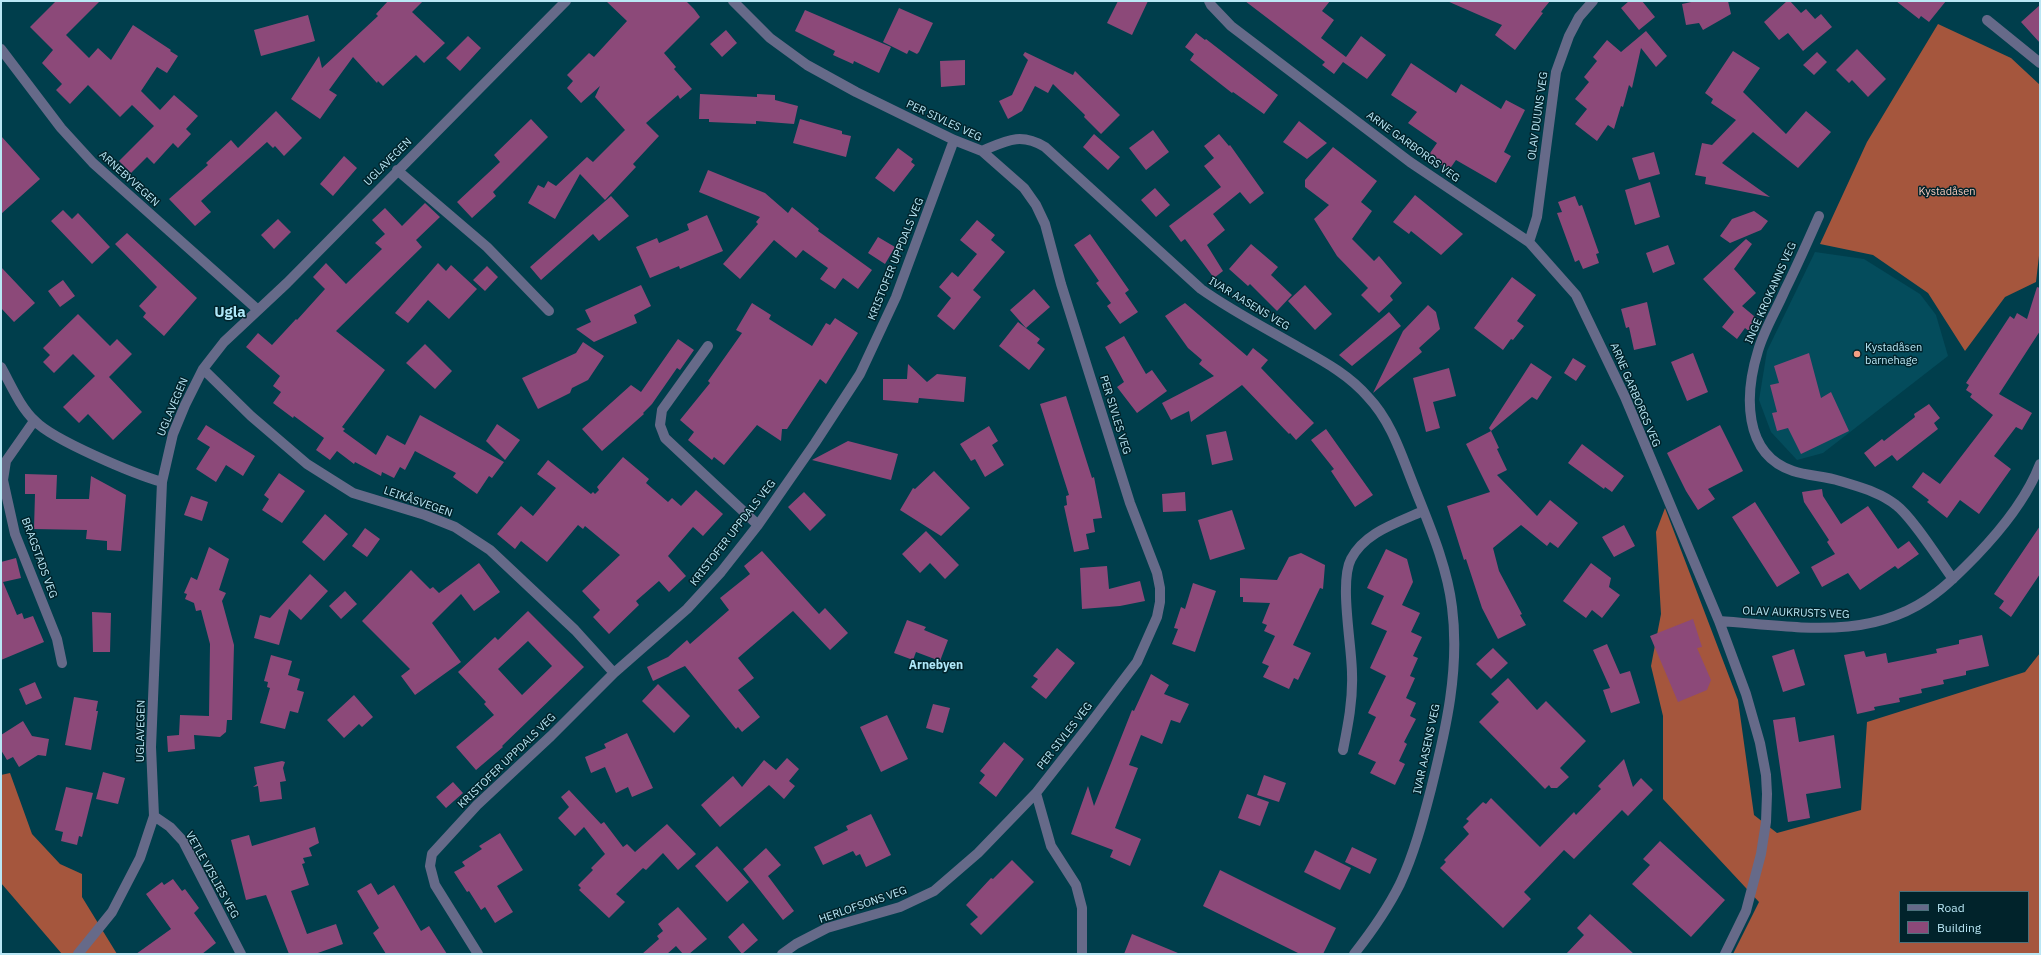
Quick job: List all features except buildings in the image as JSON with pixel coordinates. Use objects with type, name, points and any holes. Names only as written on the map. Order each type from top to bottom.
[{"type":"street","name":"UGLAVEGEN","points":[[81,953],[112,912],[140,858],[154,816],[151,747],[162,482],[173,434],[203,369],[224,342],[258,310],[566,1]]},
{"type":"street","name":"PER SIVLES VEG","points":[[733,1],[770,38],[807,65],[856,92],[954,140],[982,151],[1024,188],[1036,205],[1045,224],[1061,284],[1130,503],[1157,573],[1160,588],[1157,617],[1137,662],[1088,728],[1036,793]]},
{"type":"street","name":"ARNE GARBORGS VEG","points":[[1209,1],[1231,26],[1410,162],[1529,242],[1576,295],[1625,397],[1719,621],[1752,711],[1765,768],[1767,794],[1766,822],[1754,883],[1746,911],[1725,954]]},
{"type":"street","name":"OLAV DUUNS VEG","points":[[1529,242],[1537,217],[1556,72],[1569,36],[1579,17],[1593,1]]},
{"type":"street","points":[[1987,20],[2040,63]]},
{"type":"street","name":"ARNEBYVEGEN","points":[[1,49],[60,128],[93,163],[258,310]]},
{"type":"street","name":"IVAR AASENS VEG","points":[[982,151],[1014,139],[1023,138],[1039,143],[1063,163],[1201,289],[1222,303],[1330,365],[1352,380],[1370,398],[1390,428],[1424,512],[1448,582],[1455,638],[1454,669],[1446,732],[1426,808],[1410,858],[1400,884],[1354,954]]},
{"type":"street","name":"KRISTOFER UPPDALS VEG","points":[[478,954],[435,884],[430,866],[432,854],[441,842],[614,673],[688,609],[721,572],[758,525],[815,443],[860,374],[896,297],[954,140]]},
{"type":"street","points":[[397,170],[487,247],[549,311]]},
{"type":"street","name":"INGE KROKANNS VEG","points":[[1819,216],[1758,351],[1750,417],[1754,434],[1762,451],[1776,463],[1793,471],[1839,480],[1878,494],[1897,505],[1913,524],[1953,579]]},
{"type":"street","points":[[708,346],[662,410],[660,426],[665,438],[758,525]]},
{"type":"street","points":[[1,367],[17,396],[34,421],[49,432],[148,478],[162,482]]},
{"type":"street","name":"LEIKÅSVEGEN","points":[[203,369],[251,416],[307,464],[353,493],[449,525],[481,544],[575,630],[614,673]]},
{"type":"street","name":"BRAGSTADS VEG","points":[[34,421],[6,461],[3,480],[15,534],[57,639],[62,663]]},
{"type":"street","name":"OLAV AUKRUSTS VEG","points":[[1719,621],[1834,628],[1879,623],[1900,615],[1922,603],[1953,579],[1984,548],[2016,508],[2036,474],[2040,464]]},
{"type":"street","points":[[1343,750],[1352,693],[1346,585],[1348,567],[1355,552],[1367,539],[1386,527],[1424,512]]},
{"type":"street","points":[[1036,793],[1051,846],[1076,885],[1082,908],[1082,954]]},
{"type":"street","name":"HERLOFSONS VEG","points":[[782,954],[796,944],[827,928],[900,907],[934,891],[978,853],[1036,793]]},
{"type":"street","name":"VETLE VISLIES VEG","points":[[154,816],[170,827],[183,841],[241,954]]},
{"type":"shaded area","name":"Kystadåsen barnehage","points":[[1815,252],[1864,259],[1920,294],[1936,315],[1948,356],[1823,453],[1797,460],[1771,432],[1759,400],[1767,351]]},
{"type":"green space","name":"Kystadåsen","points":[[1938,24],[2011,58],[2040,85],[2040,247],[2036,282],[2005,297],[1965,351],[1928,293],[1873,255],[1820,244],[1867,142]]},
{"type":"green space","points":[[1665,508],[1738,700],[1754,815],[1777,833],[1861,810],[1867,722],[2025,672],[2040,653],[2040,954],[1733,954],[1759,902],[1663,799],[1663,716],[1651,666],[1661,614],[1656,532]]},
{"type":"green space","points":[[10,773],[32,834],[60,864],[82,874],[82,897],[117,954],[62,954],[1,883],[1,775]]},
{"type":"place","name":"Kystadåsen barnehage","points":[[1857,354]]},
{"type":"district","name":"Ugla","points":[[230,313]]},
{"type":"district","name":"Arnebyen","points":[[936,666]]}]
